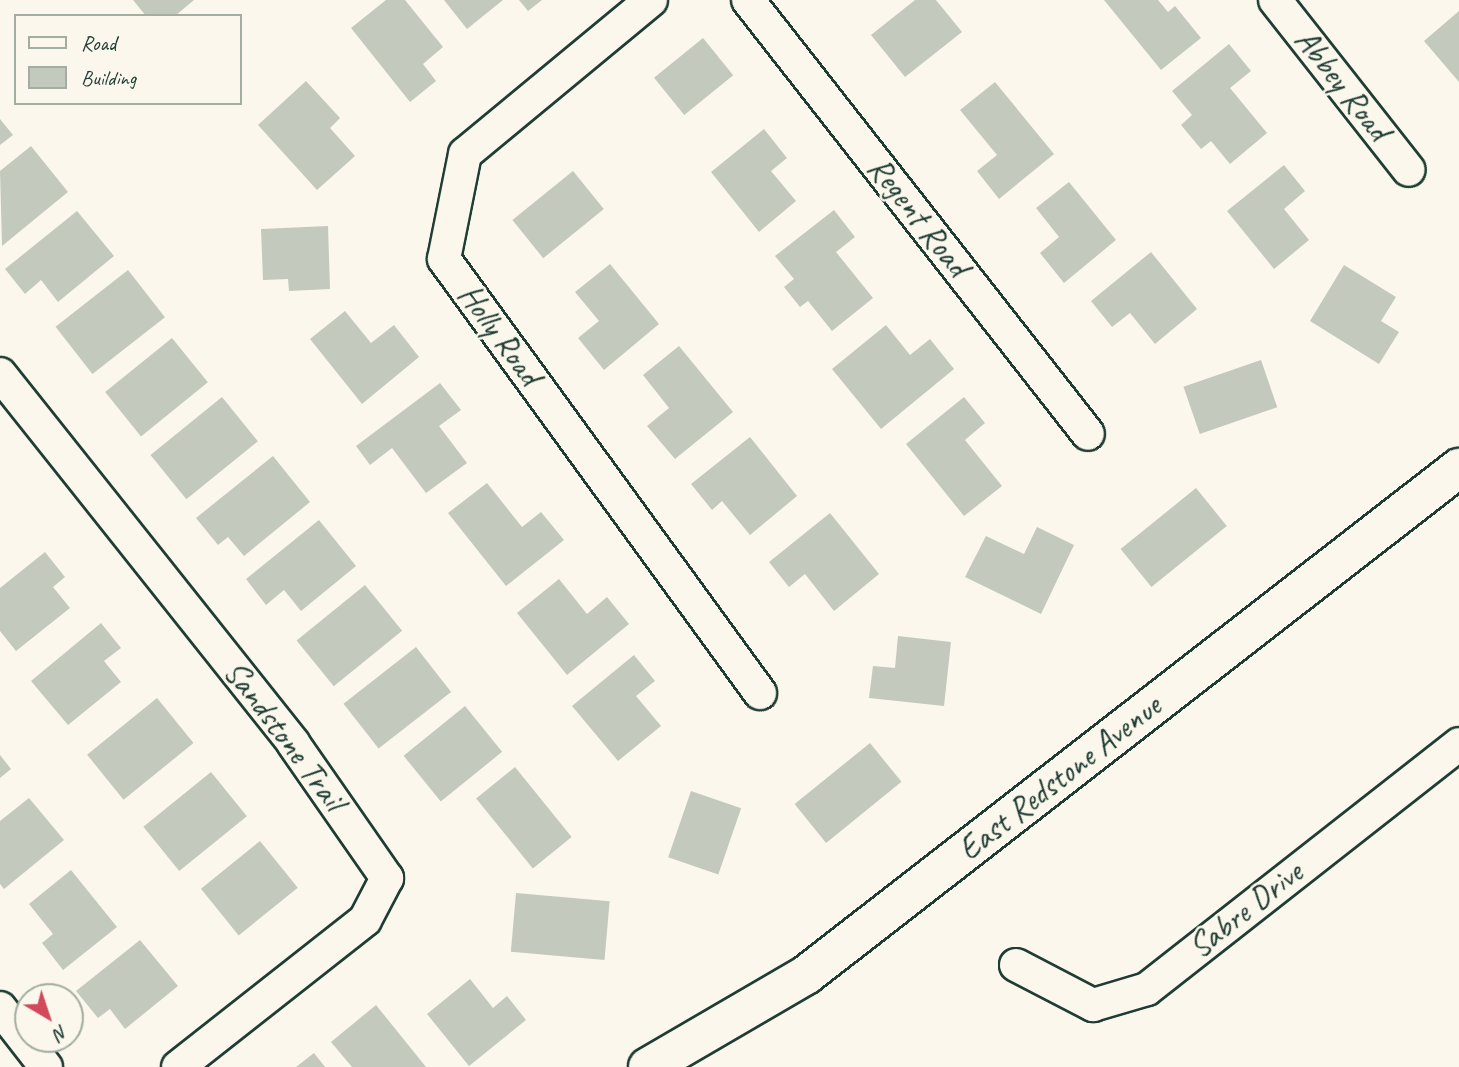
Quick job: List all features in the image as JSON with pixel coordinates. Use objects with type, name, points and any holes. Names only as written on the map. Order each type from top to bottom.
[{"type":"street","name":"Holly Road","points":[[651,0],[465,154],[444,259],[760,693]]},
{"type":"street","name":"Regent Road","points":[[748,0],[1088,434]]},
{"type":"street","name":"Abbey Road","points":[[1275,0],[1409,170]]},
{"type":"street","name":"Sandstone Trail","points":[[0,374],[293,743],[387,878],[365,920],[178,1067]]},
{"type":"street","name":"East Redstone Avenue","points":[[648,1067],[806,975],[1458,471]]},
{"type":"street","name":"Sabre Drive","points":[[1016,965],[1093,1005],[1147,989],[1459,744]]},
{"type":"street","points":[[0,1008],[46,1067]]},
{"type":"building","points":[[133,0],[194,0],[177,14],[144,14]]},
{"type":"building","points":[[386,0],[405,0],[443,47],[423,64],[436,81],[410,102],[351,28]]},
{"type":"building","points":[[444,0],[503,0],[467,29]]},
{"type":"building","points":[[519,0],[542,0],[528,11]]},
{"type":"building","points":[[915,0],[936,0],[962,32],[905,77],[871,35]]},
{"type":"building","points":[[1104,0],[1158,0],[1168,12],[1175,6],[1201,38],[1161,70]]},
{"type":"building","points":[[1459,11],[1459,82],[1424,41]]},
{"type":"building","points":[[703,38],[733,75],[684,115],[654,78]]},
{"type":"building","points":[[1229,44],[1251,71],[1230,88],[1267,133],[1230,164],[1211,141],[1201,149],[1181,125],[1192,115],[1172,91]]},
{"type":"building","points":[[306,81],[340,118],[330,128],[355,156],[317,190],[258,125]]},
{"type":"building","points":[[995,82],[1054,154],[999,199],[977,171],[997,155],[960,110]]},
{"type":"building","points":[[0,119],[13,135],[0,145]]},
{"type":"building","points":[[764,129],[787,158],[771,171],[796,201],[759,232],[711,172]]},
{"type":"building","points":[[31,146],[68,192],[2,246],[0,171]]},
{"type":"building","points":[[1284,165],[1305,191],[1284,209],[1309,240],[1274,269],[1227,211]]},
{"type":"building","points":[[573,171],[604,209],[543,258],[512,220]]},
{"type":"building","points":[[1069,182],[1116,240],[1064,283],[1040,253],[1059,237],[1036,208]]},
{"type":"building","points":[[834,210],[855,237],[836,252],[873,298],[832,331],[808,301],[800,307],[784,287],[794,279],[775,256]]},
{"type":"building","points":[[77,211],[114,256],[58,302],[41,280],[25,294],[5,269]]},
{"type":"building","points":[[328,226],[330,289],[289,291],[288,279],[263,280],[261,229]]},
{"type":"building","points":[[1151,252],[1197,309],[1155,344],[1130,313],[1112,327],[1091,301]]},
{"type":"building","points":[[610,264],[659,324],[604,370],[578,338],[599,321],[575,292]]},
{"type":"building","points":[[1344,265],[1396,297],[1381,321],[1399,332],[1379,364],[1310,321]]},
{"type":"building","points":[[128,270],[165,317],[92,374],[56,327]]},
{"type":"building","points":[[345,311],[371,343],[394,325],[419,357],[362,404],[310,339]]},
{"type":"building","points":[[886,325],[910,355],[930,339],[954,369],[881,429],[832,369]]},
{"type":"building","points":[[172,338],[208,382],[141,436],[105,392]]},
{"type":"building","points":[[679,346],[733,412],[675,459],[647,426],[669,408],[643,375]]},
{"type":"building","points":[[1261,360],[1277,407],[1200,434],[1183,387]]},
{"type":"building","points":[[440,383],[461,410],[439,426],[467,463],[426,493],[392,448],[370,465],[356,446]]},
{"type":"building","points":[[222,397],[258,441],[186,499],[151,455]]},
{"type":"building","points":[[964,397],[985,423],[965,440],[1002,486],[964,516],[906,444]]},
{"type":"building","points":[[750,437],[797,496],[750,535],[722,501],[712,510],[691,484]]},
{"type":"building","points":[[273,456],[310,502],[244,556],[228,537],[218,545],[196,518]]},
{"type":"building","points":[[487,483],[522,527],[541,512],[564,540],[506,586],[448,513]]},
{"type":"building","points":[[1196,488],[1227,526],[1151,587],[1121,549]]},
{"type":"building","points":[[830,513],[879,574],[834,611],[805,574],[789,587],[769,562]]},
{"type":"building","points":[[319,520],[356,566],[301,611],[284,590],[266,605],[246,579]]},
{"type":"building","points":[[1037,527],[1074,545],[1041,614],[965,577],[986,536],[1024,554]]},
{"type":"building","points":[[45,552],[65,577],[53,587],[70,608],[16,651],[0,631],[0,588]]},
{"type":"building","points":[[559,579],[587,614],[607,597],[629,624],[567,675],[517,613]]},
{"type":"building","points":[[365,585],[402,631],[334,686],[297,640]]},
{"type":"building","points":[[101,623],[121,648],[104,661],[121,682],[68,725],[31,681]]},
{"type":"building","points":[[898,636],[951,642],[944,706],[869,698],[873,666],[895,668]]},
{"type":"building","points":[[416,647],[451,692],[379,749],[344,704]]},
{"type":"building","points":[[634,655],[655,681],[636,696],[661,726],[618,761],[572,706]]},
{"type":"building","points":[[157,698],[194,743],[124,800],[87,755]]},
{"type":"building","points":[[465,706],[502,752],[441,802],[404,756]]},
{"type":"building","points":[[870,743],[901,782],[826,843],[795,804]]},
{"type":"building","points":[[0,755],[11,769],[0,778]]},
{"type":"building","points":[[515,767],[572,837],[533,868],[476,798]]},
{"type":"building","points":[[211,772],[247,816],[179,871],[143,827]]},
{"type":"building","points":[[691,791],[741,808],[718,874],[668,857]]},
{"type":"building","points":[[29,798],[64,840],[4,889],[0,884],[0,821]]},
{"type":"building","points":[[260,841],[298,888],[239,935],[201,889]]},
{"type":"building","points":[[71,870],[117,927],[63,970],[42,943],[53,934],[29,904]]},
{"type":"building","points":[[516,893],[610,901],[605,960],[511,952]]},
{"type":"building","points":[[140,940],[178,986],[125,1029],[110,1009],[98,1018],[84,1001],[84,985]]},
{"type":"building","points":[[470,979],[493,1008],[507,996],[526,1020],[469,1066],[427,1014]]},
{"type":"building","points":[[376,1005],[426,1067],[352,1067],[331,1042]]},
{"type":"building","points":[[314,1053],[325,1067],[296,1067]]}]
